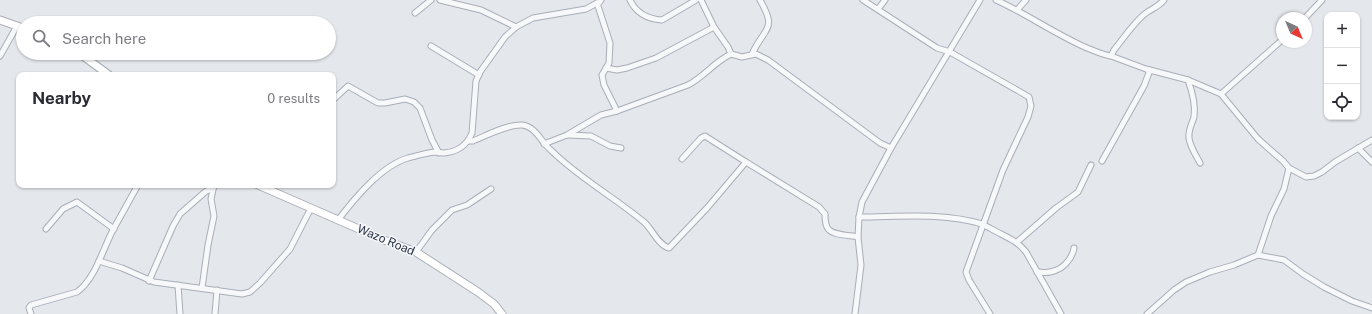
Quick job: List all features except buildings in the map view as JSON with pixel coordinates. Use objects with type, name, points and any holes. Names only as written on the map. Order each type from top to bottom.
[{"type":"main road","points":[[0,20],[16,26]]},
{"type":"main road","points":[[89,60],[105,72]]},
{"type":"main road","name":"Wazo Road","points":[[265,188],[384,240],[416,252],[478,292],[494,304],[502,314]]},
{"type":"street","points":[[415,13],[431,0]]},
{"type":"street","points":[[440,0],[480,10],[516,27]]},
{"type":"street","points":[[630,0],[633,6],[646,17],[662,20],[696,0]]},
{"type":"street","points":[[701,0],[714,27],[731,54]]},
{"type":"street","points":[[752,54],[769,26],[769,19],[760,0]]},
{"type":"street","points":[[863,0],[937,48],[950,52],[1029,97],[1031,106],[1028,116],[1003,170],[966,272],[969,280],[990,314]]},
{"type":"street","points":[[878,9],[885,0]]},
{"type":"street","points":[[856,314],[860,265],[858,237],[859,217],[862,202],[891,148],[980,0]]},
{"type":"street","points":[[996,0],[1017,10],[1077,44],[1104,55],[1111,56],[1150,70],[1188,80],[1221,94],[1258,139],[1289,168],[1306,177],[1314,176],[1322,172],[1335,162],[1372,140]]},
{"type":"street","points":[[1017,10],[1026,0]]},
{"type":"street","points":[[1111,56],[1114,50],[1139,20],[1146,13],[1158,7],[1164,0]]},
{"type":"street","points":[[1311,12],[1322,0]]},
{"type":"street","points":[[338,220],[355,198],[388,167],[407,158],[438,152],[445,153],[459,149],[469,141],[472,133],[476,81],[479,75],[506,37],[516,27],[533,18],[586,9],[599,1],[610,44],[609,63],[602,74],[604,86],[617,111]]},
{"type":"street","points":[[606,68],[617,70],[627,68],[656,58],[714,27]]},
{"type":"street","points":[[0,56],[16,33]]},
{"type":"street","points":[[1221,94],[1276,45]]},
{"type":"street","points":[[431,46],[479,75]]},
{"type":"street","points":[[544,144],[567,135],[593,118],[617,111],[688,85],[694,82],[712,66],[731,54],[742,57],[756,54],[768,60],[880,143],[891,148]]},
{"type":"street","points":[[1102,161],[1144,86],[1150,70]]},
{"type":"street","points":[[1188,80],[1193,93],[1194,104],[1194,116],[1190,127],[1189,137],[1192,149],[1200,163]]},
{"type":"street","points":[[336,97],[348,86],[378,103],[404,99],[414,102],[420,108],[438,152]]},
{"type":"street","points":[[469,141],[473,141],[505,128],[522,125],[530,128],[541,138],[544,144],[571,169],[617,200],[646,224],[660,242],[669,248],[707,208],[746,162]]},
{"type":"street","points":[[567,135],[591,136],[610,146],[622,148]]},
{"type":"street","points":[[682,159],[701,138],[705,136],[819,206],[825,214],[826,226],[828,229],[838,234],[858,237]]},
{"type":"street","points":[[1358,148],[1372,162]]},
{"type":"street","points":[[1017,242],[1056,208],[1078,192],[1091,165]]},
{"type":"street","points":[[1258,255],[1271,216],[1284,189],[1289,168]]},
{"type":"street","points":[[31,314],[29,308],[31,305],[77,292],[83,288],[99,261],[114,229],[136,188]]},
{"type":"street","points":[[149,280],[173,226],[180,214],[211,188]]},
{"type":"street","points":[[202,288],[214,216],[211,199],[214,188]]},
{"type":"street","points":[[416,252],[432,230],[452,210],[467,205],[491,189]]},
{"type":"street","points":[[46,229],[63,209],[77,202],[114,229]]},
{"type":"street","points":[[99,261],[122,268],[154,282],[242,294],[250,292],[260,284],[290,249],[311,208]]},
{"type":"street","points":[[859,217],[939,216],[983,225],[1017,242],[1026,252],[1061,314]]},
{"type":"street","points":[[1037,272],[1049,273],[1055,271],[1070,260],[1074,248]]},
{"type":"street","points":[[1147,314],[1174,290],[1186,282],[1258,255],[1284,260],[1324,287],[1352,301],[1372,308]]},
{"type":"street","points":[[178,285],[180,314]]},
{"type":"street","points":[[215,314],[217,290]]}]
